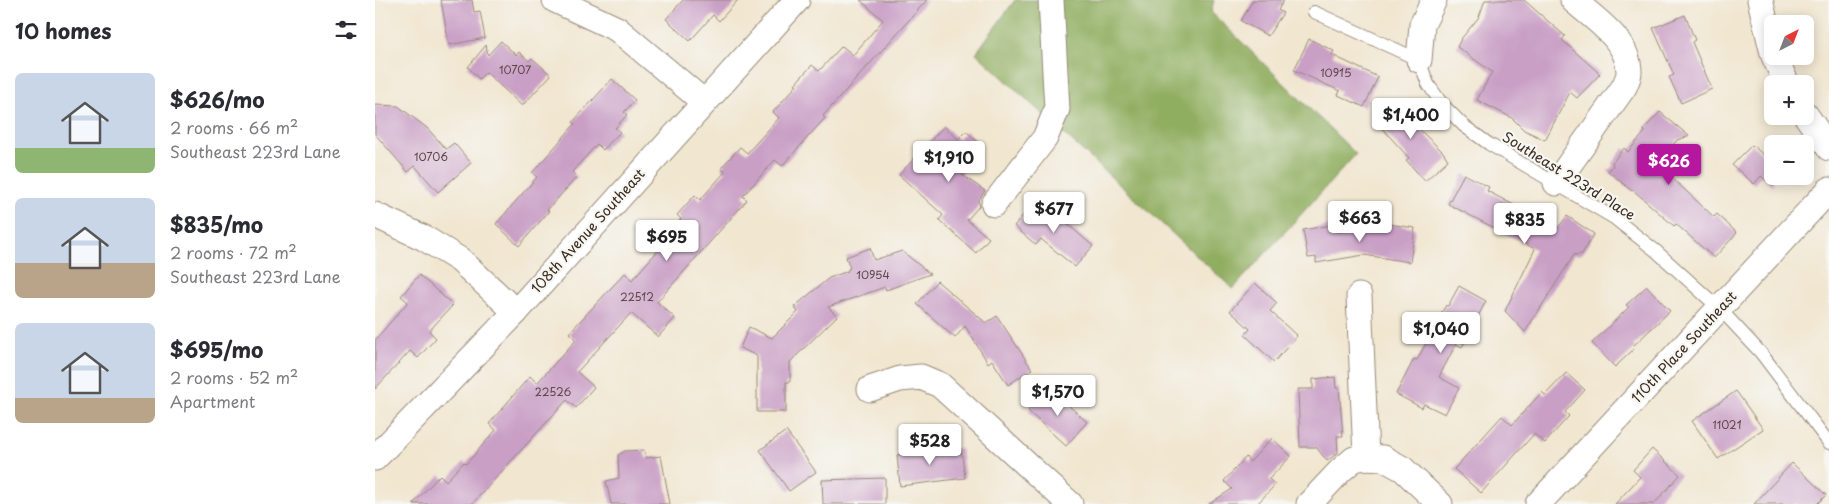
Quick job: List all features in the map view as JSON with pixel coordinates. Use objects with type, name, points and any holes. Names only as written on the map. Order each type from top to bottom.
[{"type":"street","points":[[555,0],[617,29],[704,102]]},
{"type":"street","name":"108th Avenue Southeast","points":[[375,458],[516,312],[797,0]]},
{"type":"street","points":[[994,204],[1045,138],[1057,109],[1051,0]]},
{"type":"street","points":[[1419,60],[1422,25],[1433,0]]},
{"type":"street","points":[[1556,183],[1624,87],[1629,73],[1626,54],[1615,38],[1573,0]]},
{"type":"street","points":[[1760,0],[1764,16]]},
{"type":"street","points":[[1813,125],[1829,148]]},
{"type":"street","name":"110th Place Southeast","points":[[1538,504],[1829,190]]},
{"type":"street","points":[[375,215],[424,238],[460,260],[516,312]]},
{"type":"street","points":[[1359,296],[1366,457]]},
{"type":"street","points":[[870,390],[900,379],[921,377],[940,385],[1066,503]]},
{"type":"street","points":[[1309,504],[1354,459],[1366,457],[1383,458],[1403,469],[1441,504]]},
{"type":"lane","points":[[1314,12],[1419,60]]},
{"type":"lane","name":"Southeast 223rd Place","points":[[1419,60],[1428,84],[1442,104],[1463,126],[1489,144],[1621,224],[1657,251],[1720,309],[1761,353],[1829,443]]},
{"type":"green space","points":[[1015,0],[1214,0],[1211,12],[1356,154],[1233,289],[976,53]]},
{"type":"building","points":[[441,0],[472,0],[474,12],[480,11],[485,38],[449,45]]},
{"type":"building","points":[[683,0],[738,0],[719,21],[713,15],[690,41],[666,19]]},
{"type":"building","points":[[860,0],[927,0],[823,116],[825,118],[782,166],[775,160],[743,196],[747,200],[657,302],[675,318],[658,337],[631,313],[577,372],[594,387],[576,408],[567,400],[472,504],[413,504],[440,475],[446,481],[464,462],[466,464],[496,430],[489,424],[530,376],[537,383],[576,340],[569,333],[625,273],[632,280],[662,246],[659,244],[681,219],[677,215],[695,195],[700,200],[725,172],[721,168],[740,147],[747,153],[779,118],[773,112],[812,65],[819,71],[842,46],[853,55],[883,20]]},
{"type":"building","points":[[1253,0],[1284,0],[1278,10],[1283,13],[1268,36],[1241,21]]},
{"type":"building","points":[[1485,0],[1524,0],[1565,36],[1562,40],[1600,74],[1577,98],[1570,92],[1545,140],[1524,130],[1512,118],[1477,100],[1492,72],[1457,47],[1461,39],[1479,17]]},
{"type":"building","points":[[1685,15],[1695,40],[1692,42],[1712,89],[1681,103],[1669,77],[1674,75],[1653,28]]},
{"type":"building","points":[[1309,39],[1334,51],[1332,55],[1378,77],[1364,107],[1338,95],[1340,91],[1294,70]]},
{"type":"building","points":[[501,41],[516,55],[519,52],[529,61],[532,58],[551,75],[522,106],[486,72],[479,79],[468,67],[486,45],[488,55]]},
{"type":"building","points":[[612,79],[635,100],[624,112],[627,115],[615,128],[620,132],[603,150],[597,144],[572,172],[577,177],[547,210],[549,211],[519,246],[496,224],[537,177],[532,173],[575,124],[573,122]]},
{"type":"building","points":[[1398,99],[1415,115],[1421,131],[1443,152],[1448,160],[1425,181],[1406,160],[1409,158],[1382,128],[1373,121]]},
{"type":"building","points":[[375,105],[398,106],[427,128],[446,149],[454,143],[471,163],[438,192],[415,166],[408,172],[375,134]]},
{"type":"building","points":[[1660,112],[1689,136],[1677,140],[1658,165],[1714,217],[1717,214],[1737,233],[1714,258],[1676,224],[1674,226],[1608,171],[1624,148],[1628,152],[1645,132],[1644,129]]},
{"type":"building","points":[[944,126],[958,139],[966,131],[979,143],[971,151],[977,157],[961,174],[985,191],[978,201],[980,205],[967,220],[989,238],[976,253],[939,220],[943,215],[899,175]]},
{"type":"building","points":[[1752,145],[1764,155],[1764,178],[1761,176],[1754,184],[1732,165]]},
{"type":"building","points":[[1464,174],[1489,187],[1487,191],[1558,228],[1567,216],[1594,234],[1582,254],[1574,255],[1525,332],[1505,311],[1535,249],[1448,204]]},
{"type":"building","points":[[1044,204],[1093,246],[1075,267],[1041,239],[1036,245],[1014,226],[1031,206],[1037,211]]},
{"type":"building","points":[[1382,223],[1415,228],[1410,262],[1364,255],[1316,263],[1316,257],[1308,258],[1303,230],[1337,224],[1339,232],[1364,228],[1381,230]]},
{"type":"building","points":[[870,248],[874,260],[902,251],[930,274],[886,290],[885,287],[828,307],[837,316],[790,362],[790,382],[786,382],[786,412],[757,412],[757,356],[740,348],[749,327],[772,338],[798,312],[794,307],[829,278],[848,271],[850,268],[846,257]]},
{"type":"building","points":[[419,275],[453,305],[429,331],[436,338],[418,358],[410,351],[375,389],[375,340],[408,302],[401,296]]},
{"type":"building","points":[[937,281],[986,323],[997,316],[1032,369],[1008,385],[992,360],[988,363],[965,326],[955,338],[917,304]]},
{"type":"building","points":[[1255,283],[1277,303],[1270,311],[1297,336],[1274,362],[1245,335],[1250,329],[1230,311]]},
{"type":"building","points":[[1459,286],[1486,301],[1462,347],[1456,344],[1439,377],[1459,388],[1445,414],[1424,404],[1422,408],[1396,394],[1414,359],[1417,360],[1446,305],[1448,306]]},
{"type":"building","points":[[1647,286],[1670,311],[1633,346],[1635,348],[1615,367],[1592,343],[1629,307],[1626,305]]},
{"type":"building","points":[[1566,373],[1585,390],[1565,412],[1569,416],[1545,443],[1534,434],[1481,493],[1454,469],[1502,416],[1512,425],[1542,392],[1545,395]]},
{"type":"building","points":[[1335,377],[1336,388],[1339,388],[1343,436],[1337,436],[1338,453],[1327,461],[1316,447],[1300,447],[1298,389],[1313,389],[1313,379]]},
{"type":"building","points":[[1049,388],[1087,422],[1066,446],[1028,411]]},
{"type":"building","points":[[1736,391],[1763,429],[1718,459],[1692,421]]},
{"type":"building","points":[[786,431],[816,472],[789,491],[760,450]]},
{"type":"building","points":[[1272,438],[1291,456],[1269,479],[1275,485],[1257,504],[1209,504],[1232,489],[1224,481],[1246,457],[1250,462]]},
{"type":"building","points":[[927,444],[928,451],[961,448],[965,478],[900,486],[897,455],[911,453],[910,446]]},
{"type":"building","points":[[1652,449],[1680,475],[1654,504],[1615,504],[1640,477],[1633,470]]},
{"type":"building","points":[[644,450],[646,458],[661,456],[670,504],[611,504],[606,481],[619,478],[618,455],[625,451]]},
{"type":"building","points":[[1792,463],[1826,495],[1817,504],[1754,504]]},
{"type":"building","points":[[885,478],[885,504],[823,504],[822,480]]}]
